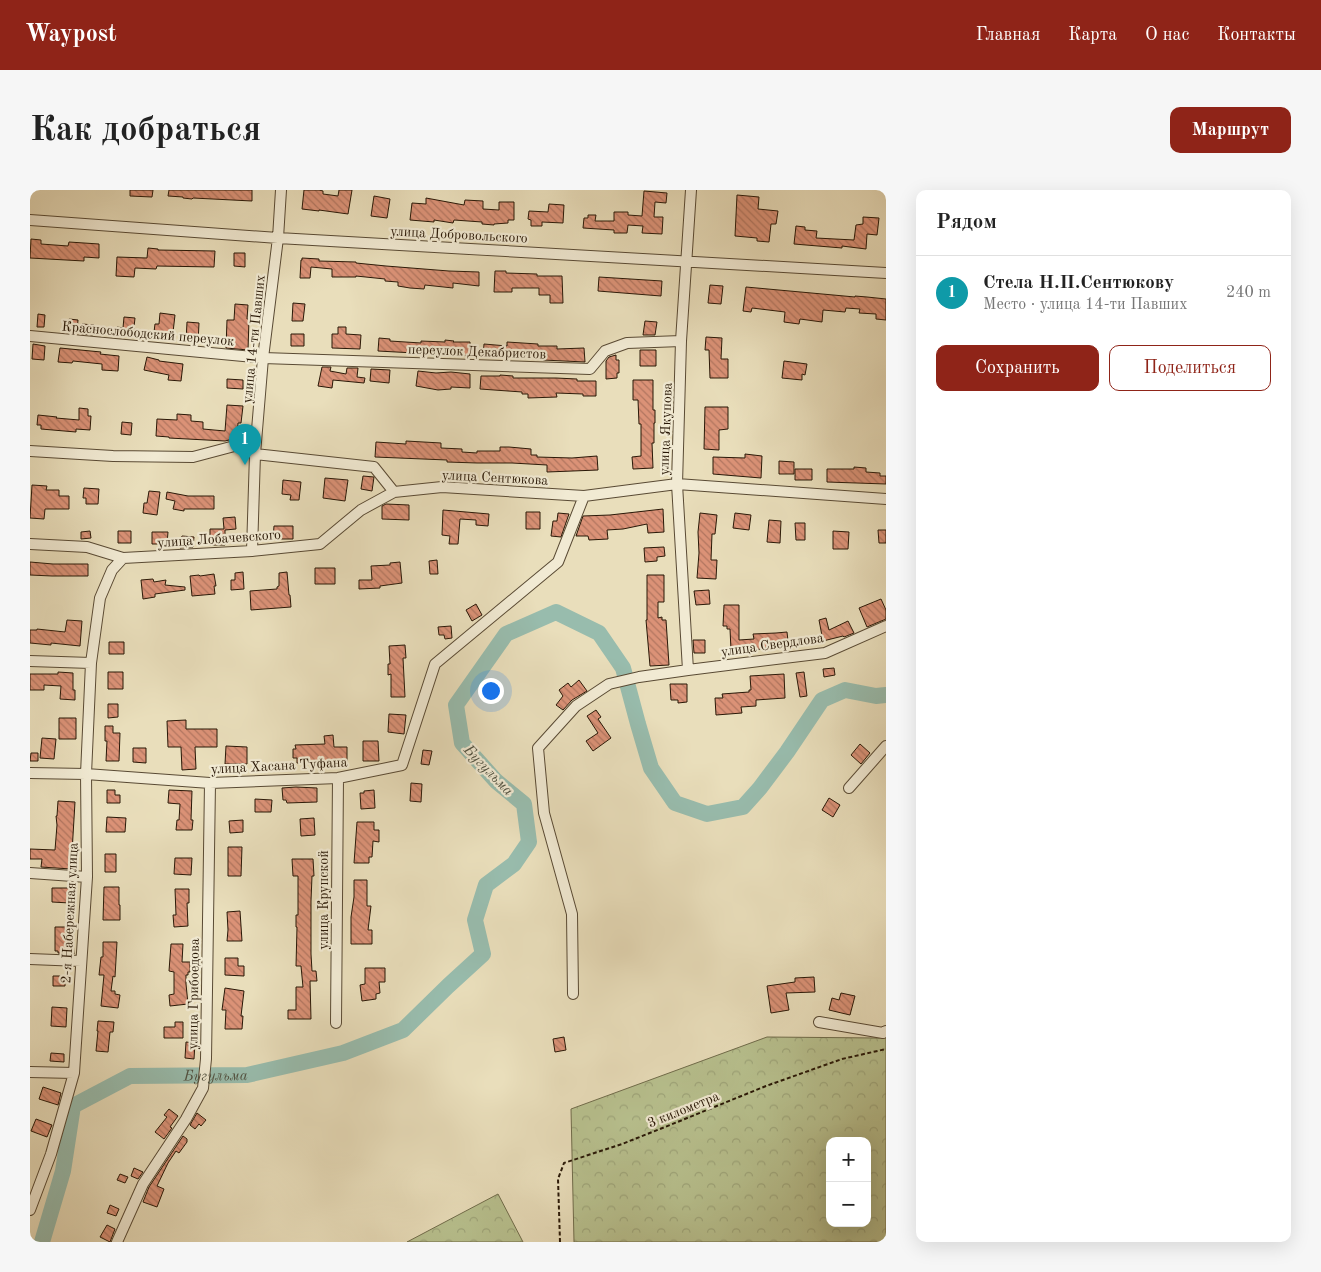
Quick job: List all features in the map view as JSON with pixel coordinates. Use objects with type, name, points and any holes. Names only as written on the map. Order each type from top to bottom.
[{"type":"street","name":"улица 14-ти Павших","points":[[252,551],[255,454],[263,358],[278,238],[281,190]]},
{"type":"street","name":"улица Якупова","points":[[688,670],[677,484],[681,341],[691,190]]},
{"type":"street","name":"улица Добровольского","points":[[30,220],[278,238],[886,273]]},
{"type":"street","name":"Краснослободский переулок","points":[[30,336],[263,358]]},
{"type":"street","name":"переулок Декабристов","points":[[263,358],[590,369],[605,351],[627,343],[681,341]]},
{"type":"street","points":[[30,451],[193,458],[242,444],[255,454],[374,467],[394,492]]},
{"type":"street","name":"улица Сентюкова","points":[[394,492],[442,487],[584,496],[677,484],[886,499]]},
{"type":"street","name":"улица Лобачевского","points":[[30,544],[87,547],[123,558],[252,551],[320,544],[361,510],[394,492]]},
{"type":"street","name":"улица Хасана Туфана","points":[[30,773],[86,774],[210,783],[338,778],[402,765],[436,664],[558,562],[584,496]]},
{"type":"street","name":"2-я Набережная улица","points":[[30,1210],[51,1154],[74,1074],[87,877],[86,774],[91,663],[100,598],[112,570],[123,558]]},
{"type":"street","name":"улица Свердлова","points":[[573,994],[572,914],[544,813],[538,748],[576,706],[609,684],[688,670],[825,653],[886,626]]},
{"type":"street","points":[[30,661],[91,663]]},
{"type":"street","points":[[849,788],[886,746]]},
{"type":"street","name":"улица Крупской","points":[[336,1023],[338,778]]},
{"type":"street","name":"улица Грибоедова","points":[[117,1242],[144,1184],[186,1119],[203,1088],[206,1059],[210,783]]},
{"type":"street","points":[[30,873],[87,877]]},
{"type":"street","points":[[30,959],[81,961]]},
{"type":"street","points":[[819,1022],[886,1031]]},
{"type":"street","points":[[30,1072],[74,1074]]},
{"type":"path","name":"3 километра","points":[[560,1242],[558,1179],[564,1163],[670,1126],[766,1086],[842,1059],[886,1049]]},
{"type":"green space","points":[[886,1035],[886,1242],[574,1242],[571,1109],[767,1037],[879,1038]]},
{"type":"green space","points":[[498,1194],[523,1242],[407,1242]]},
{"type":"building","points":[[130,190],[153,190],[152,197],[130,196]]},
{"type":"building","points":[[169,190],[252,190],[252,201],[183,198],[168,196]]},
{"type":"building","points":[[304,190],[319,190],[323,191],[323,194],[338,196],[339,190],[352,190],[348,214],[302,209]]},
{"type":"building","points":[[644,191],[667,193],[666,203],[655,202],[654,217],[663,217],[662,234],[642,233],[643,226],[628,225],[627,233],[614,233],[614,230],[583,228],[584,218],[588,218],[588,215],[596,215],[595,221],[614,221],[614,212],[628,212],[628,215],[642,216]]},
{"type":"building","points":[[737,195],[759,197],[758,209],[778,211],[776,224],[771,224],[769,242],[757,241],[757,238],[735,236]]},
{"type":"building","points":[[374,196],[390,199],[387,218],[371,216]]},
{"type":"building","points":[[426,198],[464,205],[465,200],[483,201],[483,209],[499,210],[499,202],[514,202],[514,220],[494,225],[454,220],[453,223],[434,220],[434,222],[410,220],[412,203],[426,204]]},
{"type":"building","points":[[549,204],[564,205],[563,223],[542,222],[542,226],[531,226],[531,220],[528,219],[529,211],[548,212]]},
{"type":"building","points":[[863,217],[879,218],[877,235],[867,234],[866,249],[794,244],[796,226],[805,227],[805,230],[817,231],[816,238],[854,240],[856,225],[863,224]]},
{"type":"building","points":[[31,239],[41,240],[41,244],[68,246],[69,242],[99,244],[99,258],[84,257],[84,261],[30,258]]},
{"type":"building","points":[[148,248],[158,250],[215,251],[214,267],[157,266],[156,269],[135,268],[134,277],[116,276],[117,257],[147,258]]},
{"type":"building","points":[[234,253],[245,253],[245,267],[234,266]]},
{"type":"building","points":[[302,258],[319,259],[319,261],[356,262],[386,266],[479,272],[479,286],[453,283],[453,288],[425,285],[424,289],[410,288],[398,286],[398,282],[385,281],[385,279],[356,276],[332,277],[332,269],[311,267],[310,278],[300,278]]},
{"type":"building","points":[[495,271],[537,274],[537,276],[562,276],[563,303],[550,303],[550,295],[539,295],[539,288],[512,288],[512,292],[494,292]]},
{"type":"building","points":[[599,277],[662,281],[661,296],[598,291]]},
{"type":"building","points":[[710,285],[723,286],[721,304],[708,303]]},
{"type":"building","points":[[746,287],[886,299],[886,320],[876,319],[876,314],[859,313],[860,309],[846,308],[845,312],[823,310],[822,322],[800,319],[799,324],[784,322],[785,312],[752,308],[751,312],[743,311]]},
{"type":"building","points":[[293,303],[305,304],[303,321],[292,321]]},
{"type":"building","points":[[235,304],[248,305],[248,350],[226,348],[227,320],[234,320]]},
{"type":"building","points":[[160,313],[175,315],[172,341],[158,339],[159,332],[154,332],[155,324],[159,324]]},
{"type":"building","points":[[38,314],[45,315],[44,327],[37,327]]},
{"type":"building","points":[[124,317],[135,318],[133,336],[116,334],[117,327],[123,328]]},
{"type":"building","points":[[69,319],[78,320],[77,331],[68,330]]},
{"type":"building","points":[[645,321],[657,322],[655,335],[643,335]]},
{"type":"building","points":[[187,322],[199,323],[198,343],[186,342]]},
{"type":"building","points":[[82,324],[94,325],[93,335],[81,334]]},
{"type":"building","points":[[338,327],[346,327],[346,334],[361,335],[360,349],[332,348],[332,334],[338,334]]},
{"type":"building","points":[[291,334],[304,334],[304,346],[291,346]]},
{"type":"building","points":[[706,337],[722,338],[721,359],[728,359],[728,378],[710,378],[709,350],[705,350]]},
{"type":"building","points":[[379,338],[390,339],[390,341],[421,343],[421,341],[445,342],[445,340],[470,342],[470,356],[378,351]]},
{"type":"building","points":[[507,342],[538,344],[538,346],[557,346],[557,349],[584,348],[585,362],[543,360],[528,357],[483,356],[484,344],[507,346]]},
{"type":"building","points":[[33,344],[45,346],[44,360],[32,359]]},
{"type":"building","points":[[60,348],[101,352],[100,354],[119,356],[118,371],[102,370],[102,364],[73,361],[72,363],[58,362]]},
{"type":"building","points":[[640,350],[656,350],[656,366],[640,366]]},
{"type":"building","points":[[616,355],[616,360],[619,360],[617,378],[606,379],[606,361],[609,357]]},
{"type":"building","points":[[147,357],[159,361],[183,364],[181,381],[168,380],[169,375],[144,370]]},
{"type":"building","points":[[784,361],[807,364],[805,375],[802,374],[802,380],[782,378]]},
{"type":"building","points":[[322,367],[331,367],[330,371],[346,374],[347,368],[358,368],[357,377],[365,378],[364,383],[333,380],[332,388],[318,386]]},
{"type":"building","points":[[371,369],[390,370],[389,383],[370,381]]},
{"type":"building","points":[[418,371],[470,374],[470,388],[451,387],[451,389],[438,390],[416,386]]},
{"type":"building","points":[[481,376],[513,376],[513,378],[556,378],[596,381],[596,396],[556,393],[557,397],[528,398],[528,394],[522,394],[522,392],[480,389]]},
{"type":"building","points":[[227,379],[243,380],[243,389],[227,388]]},
{"type":"building","points":[[633,380],[653,380],[655,423],[654,443],[652,443],[653,468],[633,469],[632,457],[641,456],[641,424],[639,424],[638,400],[633,400]]},
{"type":"building","points":[[227,405],[243,406],[241,423],[238,423],[237,438],[225,441],[156,436],[157,419],[177,420],[177,414],[191,415],[191,421],[203,422],[203,429],[225,431]]},
{"type":"building","points":[[705,407],[728,407],[728,429],[719,430],[719,450],[704,449]]},
{"type":"building","points":[[79,408],[88,409],[88,416],[91,416],[90,430],[76,429],[76,432],[41,429],[41,425],[37,425],[38,415],[79,420]]},
{"type":"building","points":[[122,422],[132,423],[131,435],[121,434]]},
{"type":"building","points":[[406,441],[441,443],[441,448],[462,449],[462,452],[500,451],[500,447],[509,447],[531,449],[531,455],[537,455],[537,457],[572,458],[597,456],[598,470],[547,472],[547,465],[447,462],[447,460],[375,457],[376,442],[406,444]]},
{"type":"building","points":[[745,454],[762,456],[761,478],[713,474],[713,457],[745,458]]},
{"type":"building","points":[[779,461],[794,462],[794,474],[779,474]]},
{"type":"building","points":[[854,467],[866,468],[866,472],[880,473],[880,476],[886,476],[886,484],[827,482],[827,469],[854,469]]},
{"type":"building","points":[[795,469],[812,469],[812,480],[795,480]]},
{"type":"building","points":[[363,476],[374,477],[372,491],[361,489]]},
{"type":"building","points":[[325,478],[348,480],[345,501],[323,498]]},
{"type":"building","points":[[283,480],[301,482],[299,500],[290,500],[291,495],[282,494]]},
{"type":"building","points":[[32,485],[47,486],[46,490],[59,490],[59,496],[69,496],[69,509],[45,509],[44,519],[30,518]]},
{"type":"building","points":[[84,488],[99,489],[98,504],[86,504],[86,498],[83,498]]},
{"type":"building","points":[[149,491],[160,492],[157,515],[143,513],[144,503],[147,503]]},
{"type":"building","points":[[167,492],[188,496],[214,496],[214,509],[184,509],[184,511],[173,509],[175,501],[166,499]]},
{"type":"building","points":[[386,504],[409,505],[409,520],[382,519],[382,506]]},
{"type":"building","points":[[663,509],[664,532],[648,533],[647,524],[607,530],[608,539],[589,540],[588,536],[576,536],[583,516]]},
{"type":"building","points":[[443,510],[489,514],[488,526],[476,525],[476,520],[460,519],[458,544],[449,544],[450,536],[442,535]]},
{"type":"building","points":[[526,512],[540,512],[540,529],[526,529]]},
{"type":"building","points":[[558,513],[569,514],[561,537],[551,536],[553,521],[557,521]]},
{"type":"building","points":[[700,513],[717,515],[715,534],[712,534],[711,560],[717,560],[716,579],[697,578]]},
{"type":"building","points":[[735,513],[751,515],[749,530],[733,528]]},
{"type":"building","points":[[235,517],[236,529],[225,530],[225,545],[210,545],[210,529],[224,529],[223,518]]},
{"type":"building","points":[[769,520],[781,521],[780,543],[767,542]]},
{"type":"building","points":[[795,523],[805,523],[805,540],[796,540]]},
{"type":"building","points":[[274,526],[293,526],[293,539],[273,539]]},
{"type":"building","points":[[878,530],[886,530],[886,543],[879,543]]},
{"type":"building","points":[[90,531],[91,538],[81,539],[81,532]]},
{"type":"building","points":[[118,531],[131,531],[131,543],[118,543]]},
{"type":"building","points":[[833,531],[849,532],[848,549],[833,549]]},
{"type":"building","points":[[152,532],[168,532],[167,544],[152,544]]},
{"type":"building","points":[[182,536],[194,537],[193,547],[180,548]]},
{"type":"building","points":[[664,547],[665,556],[657,557],[657,561],[645,562],[644,548]]},
{"type":"building","points":[[437,560],[438,574],[430,574],[429,561]]},
{"type":"building","points":[[30,562],[88,564],[88,576],[30,575]]},
{"type":"building","points":[[400,562],[402,583],[380,586],[380,588],[359,589],[359,580],[372,580],[371,566],[390,565],[390,563]]},
{"type":"building","points":[[315,568],[335,568],[335,584],[315,584]]},
{"type":"building","points":[[243,572],[244,589],[231,590],[231,580],[235,580],[235,573]]},
{"type":"building","points":[[287,572],[291,607],[251,610],[250,591],[277,589],[279,586],[279,573]]},
{"type":"building","points":[[214,574],[215,594],[192,596],[190,576]]},
{"type":"building","points":[[647,575],[664,575],[664,602],[658,602],[658,618],[662,617],[662,620],[666,620],[669,665],[650,666],[646,620]]},
{"type":"building","points":[[153,579],[154,582],[166,580],[165,585],[185,587],[185,590],[155,594],[155,597],[143,599],[141,580]]},
{"type":"building","points":[[709,590],[710,604],[696,605],[694,591]]},
{"type":"building","points":[[881,599],[886,610],[886,619],[867,627],[859,608]]},
{"type":"building","points":[[476,604],[482,615],[472,621],[466,610]]},
{"type":"building","points":[[724,605],[739,605],[739,640],[754,639],[753,634],[787,632],[788,641],[782,642],[782,646],[766,647],[766,649],[731,650],[730,629],[727,629],[727,626],[723,626]]},
{"type":"building","points":[[826,618],[829,630],[848,621],[854,633],[823,641],[819,620]]},
{"type":"building","points":[[67,620],[82,621],[80,646],[30,643],[30,630],[65,632]]},
{"type":"building","points":[[451,626],[452,638],[445,639],[444,635],[439,635],[438,627]]},
{"type":"building","points":[[693,640],[705,640],[705,653],[694,653]]},
{"type":"building","points":[[109,642],[124,642],[124,654],[109,654]]},
{"type":"building","points":[[405,645],[406,658],[403,658],[405,697],[391,697],[391,674],[388,675],[388,664],[390,664],[389,646]]},
{"type":"building","points":[[834,668],[835,675],[824,677],[823,669]]},
{"type":"building","points":[[58,672],[73,673],[75,700],[60,699],[61,686],[44,685],[44,690],[30,690],[30,674],[58,674]]},
{"type":"building","points":[[108,672],[123,672],[123,689],[108,689]]},
{"type":"building","points":[[804,672],[807,696],[800,697],[796,673]]},
{"type":"building","points":[[784,674],[785,698],[756,700],[756,706],[741,707],[742,713],[716,715],[715,698],[723,698],[722,694],[749,692],[751,690],[750,676]]},
{"type":"building","points":[[579,680],[587,691],[572,700],[563,710],[556,705],[563,696],[559,690],[568,683],[571,687]]},
{"type":"building","points":[[670,684],[687,684],[687,702],[678,703],[678,700],[671,700]]},
{"type":"building","points":[[108,704],[118,704],[118,717],[108,718]]},
{"type":"building","points":[[596,710],[601,717],[598,719],[611,738],[593,751],[586,741],[598,733],[587,716]]},
{"type":"building","points":[[389,714],[406,715],[404,734],[388,732]]},
{"type":"building","points":[[59,718],[76,718],[76,739],[59,739]]},
{"type":"building","points":[[186,720],[186,729],[217,729],[217,747],[195,747],[196,769],[182,770],[181,747],[168,747],[167,721]]},
{"type":"building","points":[[105,726],[113,726],[113,733],[120,733],[119,761],[106,761],[107,741],[105,741]]},
{"type":"building","points":[[333,735],[334,747],[347,747],[347,763],[297,763],[297,758],[293,758],[293,749],[296,749],[295,745],[325,744],[324,736]]},
{"type":"building","points":[[42,738],[56,739],[54,759],[40,758]]},
{"type":"building","points":[[363,741],[378,741],[379,761],[363,761]]},
{"type":"building","points":[[860,744],[870,753],[861,764],[851,755]]},
{"type":"building","points":[[226,746],[247,747],[247,764],[225,764]]},
{"type":"building","points":[[133,748],[146,748],[146,763],[133,762]]},
{"type":"building","points":[[423,750],[432,751],[429,765],[421,764]]},
{"type":"building","points":[[31,753],[38,753],[38,761],[30,761]]},
{"type":"building","points":[[411,783],[422,784],[421,802],[410,801]]},
{"type":"building","points":[[282,788],[317,788],[317,802],[287,803],[286,800],[283,800]]},
{"type":"building","points":[[107,790],[115,790],[115,795],[120,795],[120,803],[107,803]]},
{"type":"building","points":[[169,790],[192,791],[192,830],[176,830],[180,804],[168,803]]},
{"type":"building","points":[[374,790],[375,808],[361,809],[360,793]]},
{"type":"building","points":[[829,798],[840,805],[833,817],[822,810]]},
{"type":"building","points":[[255,799],[272,800],[271,812],[255,812]]},
{"type":"building","points":[[58,801],[75,802],[71,869],[41,867],[42,859],[30,859],[30,849],[55,850]]},
{"type":"building","points":[[107,817],[126,818],[125,832],[106,832]]},
{"type":"building","points":[[314,818],[315,835],[301,836],[300,819]]},
{"type":"building","points":[[243,820],[243,832],[230,833],[229,821]]},
{"type":"building","points":[[357,822],[374,822],[374,830],[379,830],[379,842],[373,841],[372,857],[369,857],[369,863],[354,863]]},
{"type":"building","points":[[228,847],[242,847],[241,876],[228,876]]},
{"type":"building","points":[[105,854],[116,854],[116,872],[105,872]]},
{"type":"building","points":[[175,858],[192,858],[191,875],[174,874]]},
{"type":"building","points":[[292,859],[313,859],[311,954],[312,971],[316,971],[317,981],[310,981],[311,1019],[288,1019],[288,1010],[296,1010],[296,987],[303,987],[301,966],[296,966],[298,876],[293,876]]},
{"type":"building","points":[[354,880],[367,880],[367,906],[371,906],[368,930],[372,930],[372,944],[351,944]]},
{"type":"building","points":[[104,887],[119,887],[120,920],[103,920]]},
{"type":"building","points":[[52,888],[70,888],[70,903],[52,902]]},
{"type":"building","points":[[175,889],[189,889],[189,903],[187,903],[188,926],[174,927],[173,915],[176,915]]},
{"type":"building","points":[[240,911],[242,941],[227,941],[227,912]]},
{"type":"building","points":[[55,927],[70,927],[70,940],[73,940],[74,954],[58,953],[58,951],[55,951]]},
{"type":"building","points":[[103,942],[117,942],[115,977],[113,976],[111,991],[115,991],[115,994],[120,995],[118,1008],[101,1006],[104,975],[99,975],[101,957],[103,957]]},
{"type":"building","points":[[171,944],[183,944],[182,962],[190,962],[190,972],[186,975],[188,1004],[170,1006],[169,995],[174,994],[174,972],[169,971]]},
{"type":"building","points":[[225,958],[238,958],[238,966],[244,966],[244,976],[225,975]]},
{"type":"building","points":[[365,968],[385,968],[385,982],[379,982],[380,993],[376,994],[376,999],[362,1001],[360,985],[365,984]]},
{"type":"building","points":[[53,976],[65,976],[65,986],[53,986]]},
{"type":"building","points":[[814,977],[815,992],[786,993],[789,1010],[771,1013],[767,986],[795,982],[795,978]]},
{"type":"building","points":[[225,988],[244,991],[241,1016],[243,1016],[242,1029],[225,1029],[226,1010],[222,1010]]},
{"type":"building","points":[[841,993],[855,996],[850,1015],[829,1010],[832,998],[839,1000]]},
{"type":"building","points":[[52,1007],[67,1008],[66,1027],[51,1026]]},
{"type":"building","points":[[98,1021],[114,1022],[113,1032],[110,1032],[108,1052],[96,1051]]},
{"type":"building","points":[[175,1022],[183,1022],[183,1038],[164,1038],[164,1027],[175,1027]]},
{"type":"building","points":[[564,1037],[566,1050],[555,1052],[553,1039]]},
{"type":"building","points":[[186,1042],[195,1043],[194,1059],[185,1058]]},
{"type":"building","points":[[51,1053],[64,1054],[64,1062],[50,1061]]},
{"type":"building","points":[[43,1087],[61,1093],[58,1105],[39,1099]]},
{"type":"building","points":[[169,1109],[178,1116],[164,1139],[155,1132],[167,1117],[164,1115]]},
{"type":"building","points":[[197,1113],[206,1120],[195,1129],[190,1125]]},
{"type":"building","points":[[36,1119],[52,1125],[47,1137],[31,1131]]},
{"type":"building","points":[[183,1136],[187,1139],[187,1142],[179,1153],[176,1151],[157,1186],[164,1189],[157,1207],[143,1202],[149,1187]]},
{"type":"building","points":[[134,1168],[143,1172],[138,1179],[131,1176]]},
{"type":"building","points":[[120,1174],[128,1177],[125,1183],[117,1180]]},
{"type":"building","points":[[110,1205],[119,1209],[116,1216],[107,1213]]},
{"type":"building","points":[[107,1225],[115,1229],[110,1242],[100,1237]]},
{"type":"waterway","name":"Бугульма","points":[[42,1242],[63,1171],[73,1106],[130,1076],[247,1075],[343,1053],[403,1030],[483,954],[475,920],[486,885],[514,864],[529,842],[524,804],[496,781],[462,743],[456,705],[506,634],[556,612],[599,633],[623,668],[651,768],[675,803],[707,814],[743,807],[787,752],[822,700],[845,690],[876,696],[886,695]]},
{"type":"place","name":"Стела Н.П.Сентюкову","points":[[245,465]]}]
